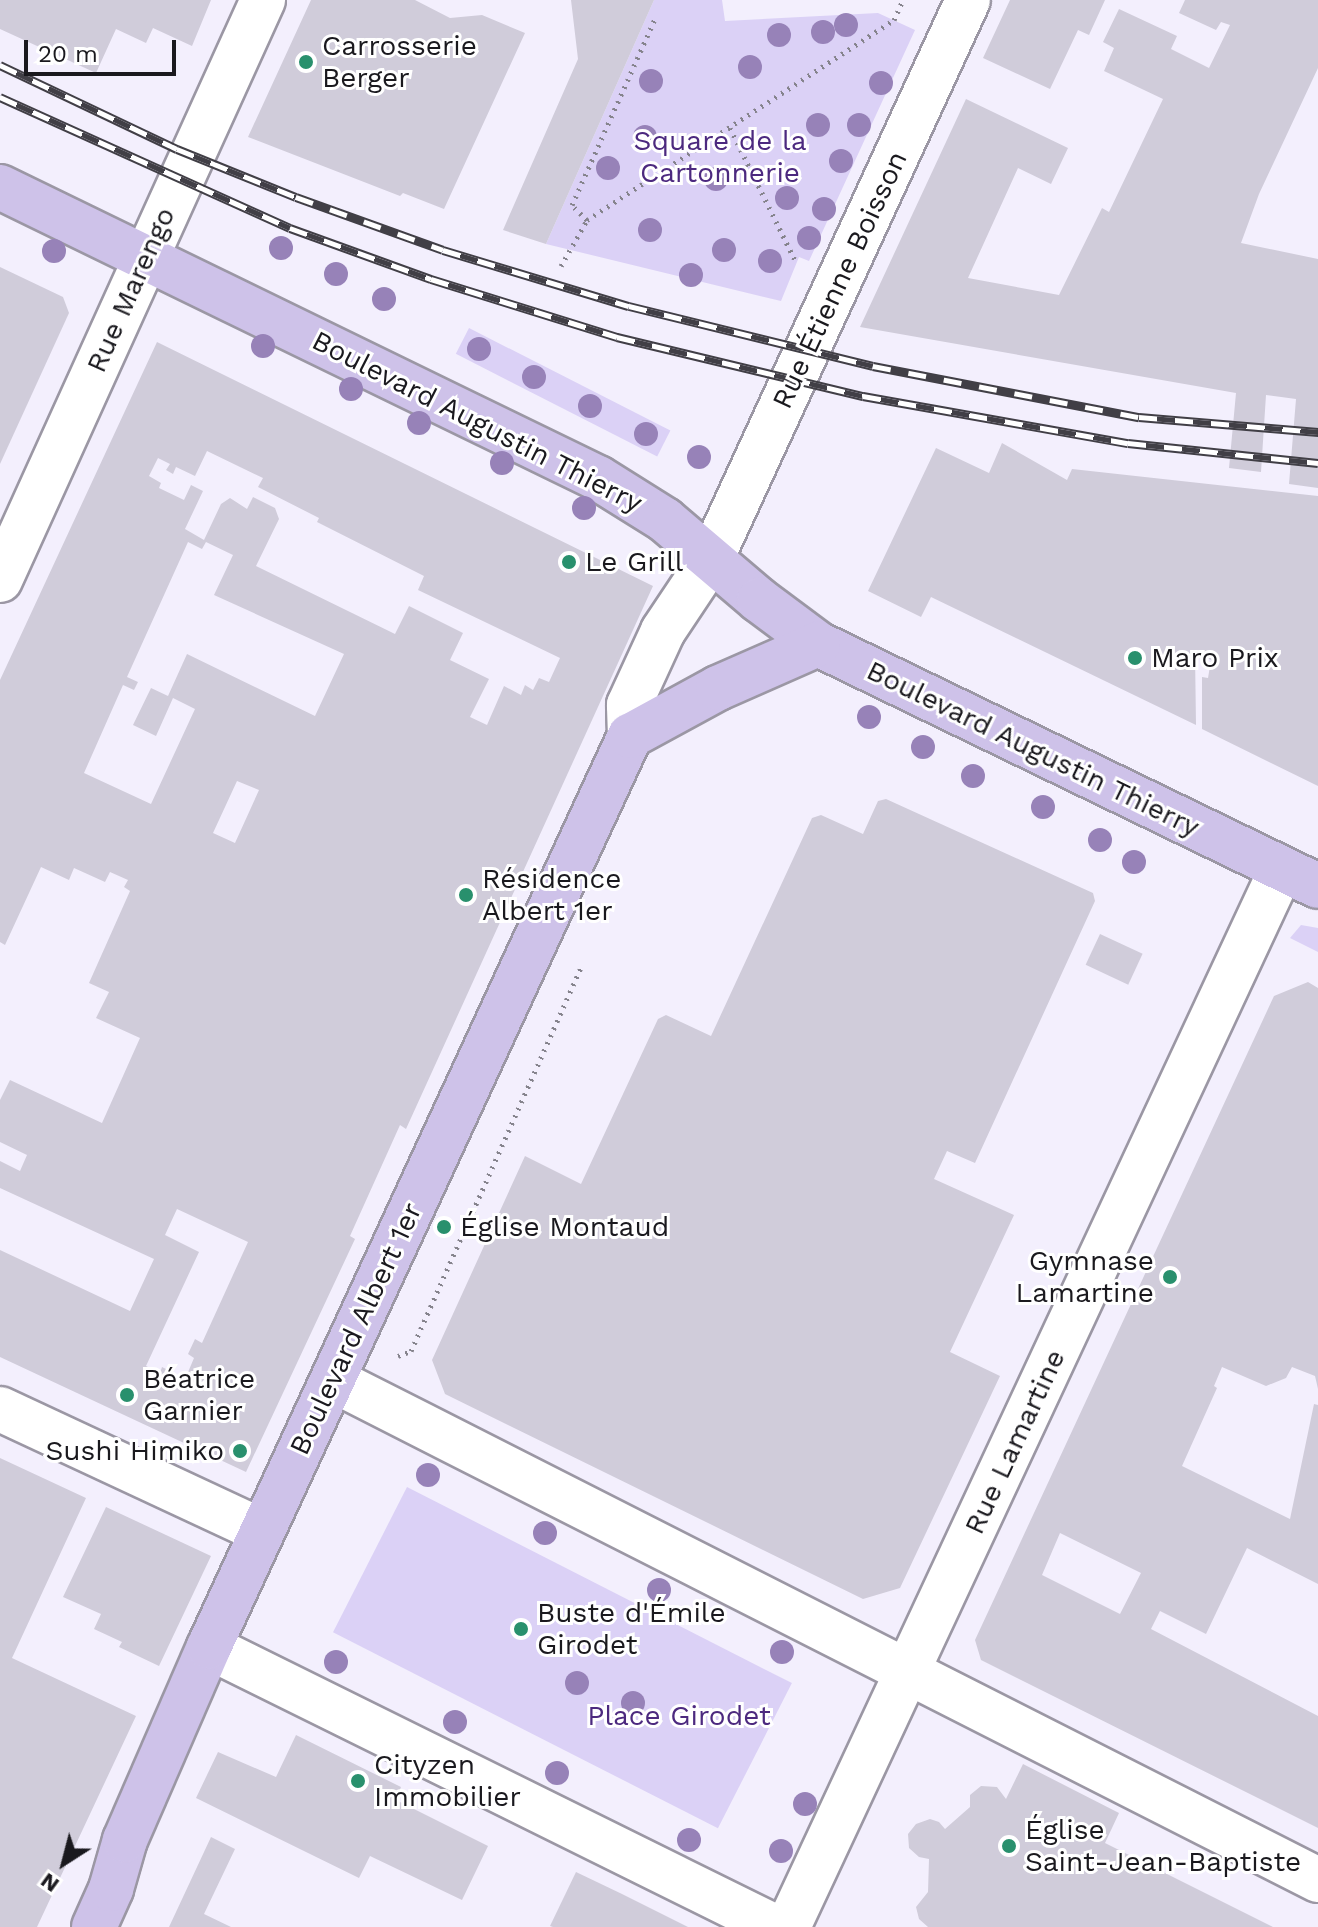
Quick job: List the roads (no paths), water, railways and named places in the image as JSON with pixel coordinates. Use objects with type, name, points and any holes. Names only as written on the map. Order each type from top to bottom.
[{"type":"main road","name":"Boulevard Augustin Thierry","points":[[0,187],[598,478],[665,520],[818,644],[1300,878]]},
{"type":"main road","points":[[630,736],[718,688],[818,644]]},
{"type":"main road","name":"Boulevard Albert 1er","points":[[94,1927],[111,1889],[125,1840],[209,1647],[630,736]]},
{"type":"street","name":"Rue Marengo","points":[[0,580],[263,0]]},
{"type":"street","name":"Rue Étienne Boisson","points":[[711,559],[968,0]]},
{"type":"street","name":"Boulevard Albert 1er","points":[[630,736],[629,705],[663,631],[711,559]]},
{"type":"street","name":"Rue Lamartine","points":[[788,1927],[908,1673],[1300,878]]},
{"type":"street","points":[[333,1380],[1318,1880]]},
{"type":"street","points":[[0,1409],[262,1531]]},
{"type":"street","points":[[209,1647],[775,1927]]},
{"type":"railway","points":[[0,65],[177,149],[296,197],[443,250],[629,306],[873,366],[1139,417],[1318,432]]},
{"type":"railway","points":[[0,97],[290,228],[431,279],[617,337],[863,396],[1128,443],[1318,463]]},
{"type":"place","name":"Carrosserie Berger","points":[[306,62]]},
{"type":"place","name":"Le Grill","points":[[569,562]]},
{"type":"place","name":"Maro Prix","points":[[1135,658]]},
{"type":"place","name":"Résidence Albert 1er","points":[[466,895]]},
{"type":"place","name":"Église Montaud","points":[[444,1227]]},
{"type":"place","name":"Gymnase Lamartine","points":[[1170,1277]]},
{"type":"place","name":"Béatrice Garnier","points":[[127,1395]]},
{"type":"place","name":"Sushi Himiko","points":[[240,1451]]},
{"type":"place","name":"Buste d'Émile Girodet","points":[[521,1629]]},
{"type":"place","name":"Cityzen Immobilier","points":[[358,1781]]},
{"type":"place","name":"Église Saint-Jean-Baptiste","points":[[1009,1846]]},
{"type":"park label","name":"Square de la Cartonnerie","points":[[720,157]]},
{"type":"park label","name":"Place Girodet","points":[[679,1716]]}]
